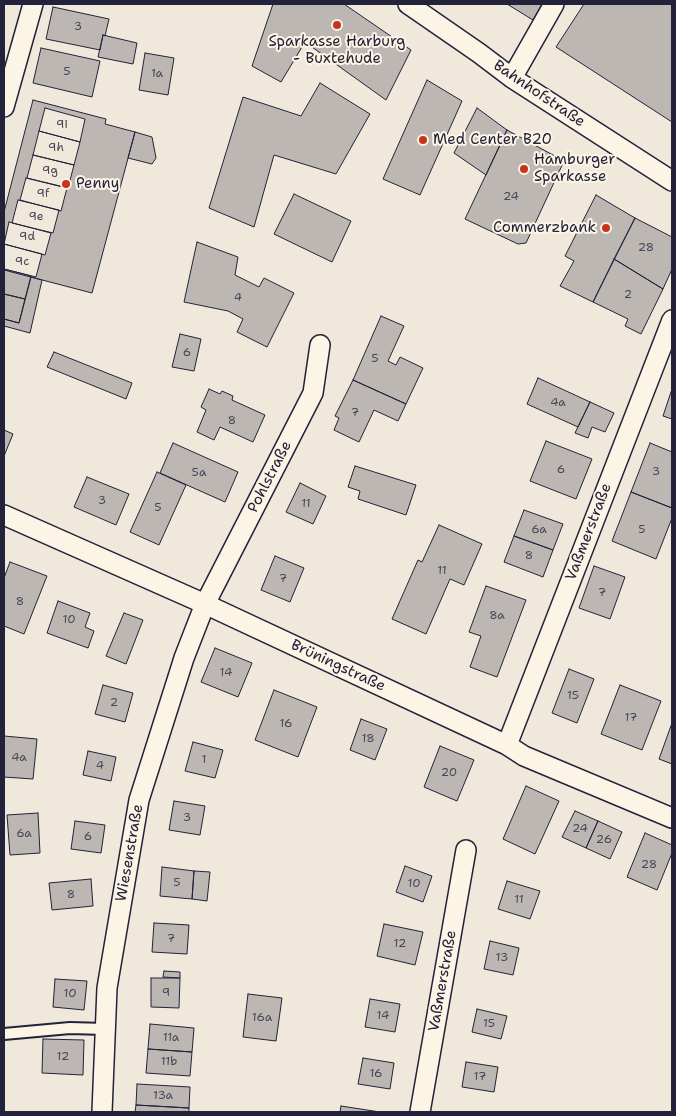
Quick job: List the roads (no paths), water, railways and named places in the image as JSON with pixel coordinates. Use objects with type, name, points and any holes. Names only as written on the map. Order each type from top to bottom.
[{"type":"street","points":[[4,108],[33,4]]},
{"type":"street","name":"Bahnhofstraße","points":[[408,4],[480,53],[512,78],[672,181]]},
{"type":"street","points":[[512,78],[554,4]]},
{"type":"street","name":"Vaßmerstraße","points":[[507,745],[672,320]]},
{"type":"street","name":"Pohlstraße","points":[[205,604],[313,393],[320,345]]},
{"type":"street","name":"Brüningstraße","points":[[4,515],[205,604],[507,745],[524,756],[672,818]]},
{"type":"street","name":"Wiesenstraße","points":[[102,1112],[107,988],[139,800],[184,658],[205,604]]},
{"type":"street","name":"Vaßmerstraße","points":[[420,1112],[466,850]]},
{"type":"lane","points":[[4,1034],[70,1028],[105,1029]]},
{"type":"place","name":"Sparkasse Harburg - Buxtehude","points":[[337,25]]},
{"type":"place","name":"Med Center B20","points":[[423,140]]},
{"type":"place","name":"Hamburger Sparkasse","points":[[524,169]]},
{"type":"place","name":"Penny","points":[[66,184]]},
{"type":"place","name":"Commerzbank","points":[[606,228]]}]
